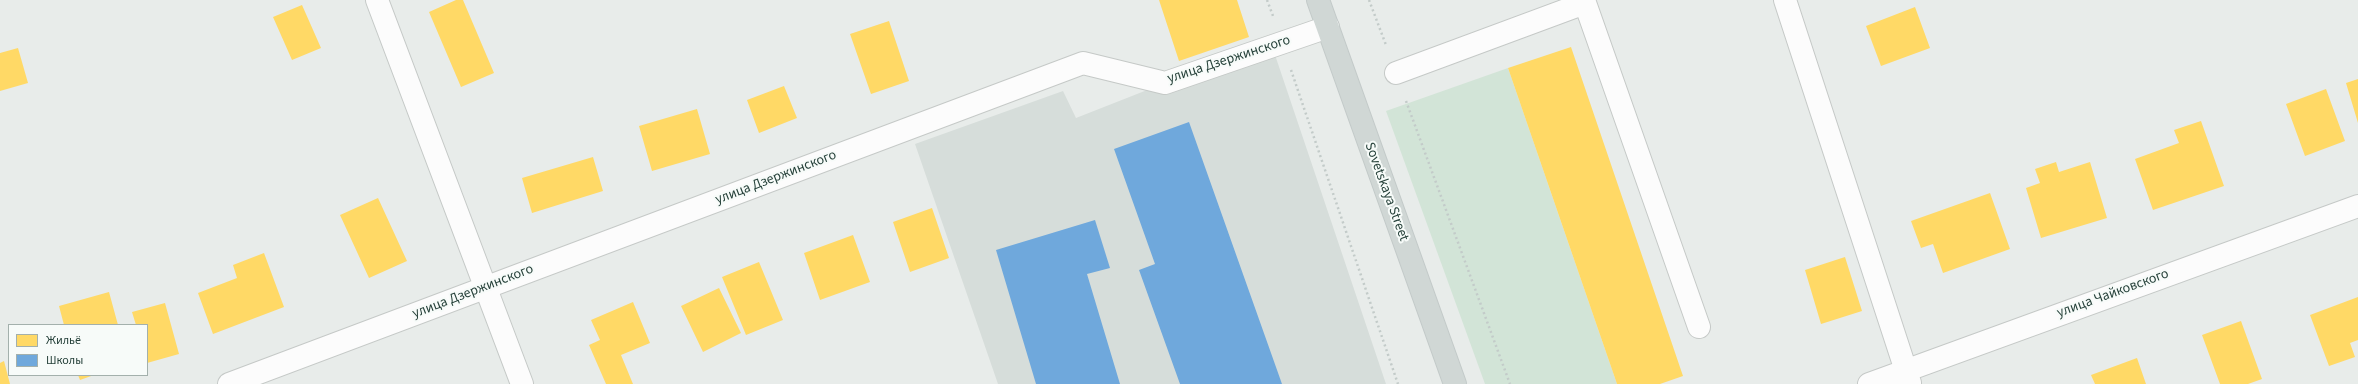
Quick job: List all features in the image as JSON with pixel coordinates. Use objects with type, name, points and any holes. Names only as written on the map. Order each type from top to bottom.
[{"type":"main road","name":"Sovetskaya Street","points":[[1318,0],[1455,384]]},
{"type":"street","points":[[376,0],[522,384]]},
{"type":"street","points":[[1785,0],[1907,377]]},
{"type":"street","points":[[1396,73],[1585,2],[1699,327]]},
{"type":"street","name":"улица Дзержинского","points":[[229,384],[1083,63],[1165,83],[1328,27]]},
{"type":"street","name":"улица Чайковского","points":[[1869,384],[1907,377],[2358,206]]},
{"type":"path","points":[[1369,0],[1510,384]]},
{"type":"path","points":[[1282,42],[1398,384]]},
{"type":"shaded area","points":[[1272,46],[1386,384],[998,384],[915,144],[1063,91],[1076,118],[1165,83]]},
{"type":"green space","points":[[1508,68],[1617,384],[1485,384],[1386,111]]},
{"type":"building: Жильё","points":[[456,0],[463,0],[494,73],[461,87],[429,12]]},
{"type":"building: Жильё","points":[[1159,0],[1237,0],[1249,37],[1179,61]]},
{"type":"building: Жильё","points":[[302,5],[321,48],[292,60],[273,17]]},
{"type":"building: Жильё","points":[[1915,7],[1930,48],[1881,66],[1866,26]]},
{"type":"building: Жильё","points":[[889,21],[909,81],[871,94],[850,34]]},
{"type":"building: Жильё","points":[[1571,47],[1683,376],[1660,384],[1617,384],[1508,68]]},
{"type":"building: Жильё","points":[[18,48],[28,83],[0,91],[0,53]]},
{"type":"building: Жильё","points":[[2358,79],[2358,123],[2346,83]]},
{"type":"building: Жильё","points":[[784,86],[797,118],[759,133],[747,100]]},
{"type":"building: Жильё","points":[[2326,89],[2345,141],[2305,156],[2286,104]]},
{"type":"building: Жильё","points":[[697,109],[710,154],[652,171],[639,126]]},
{"type":"building: Жильё","points":[[2201,121],[2224,186],[2153,210],[2135,159],[2179,143],[2174,130]]},
{"type":"building: Жильё","points":[[593,157],[603,191],[532,213],[522,178]]},
{"type":"building: Жильё","points":[[2056,162],[2059,172],[2090,162],[2107,218],[2041,238],[2026,188],[2040,183],[2035,169]]},
{"type":"building: Жильё","points":[[1990,193],[2010,249],[1943,273],[1933,244],[1921,248],[1911,221]]},
{"type":"building: Жильё","points":[[378,198],[407,261],[369,278],[340,215]]},
{"type":"building: Жильё","points":[[932,208],[949,258],[910,272],[893,222]]},
{"type":"building: Жильё","points":[[853,235],[870,282],[820,300],[804,253]]},
{"type":"building: Жильё","points":[[264,253],[284,307],[213,334],[198,293],[237,278],[233,265]]},
{"type":"building: Жильё","points":[[1845,257],[1862,311],[1821,324],[1805,270]]},
{"type":"building: Жильё","points":[[759,262],[783,320],[746,335],[722,277]]},
{"type":"building: Жильё","points":[[719,288],[741,333],[703,352],[681,306]]},
{"type":"building: Жильё","points":[[109,292],[118,324],[64,324],[59,306]]},
{"type":"building: Жильё","points":[[2358,297],[2358,340],[2350,343],[2355,357],[2329,366],[2310,315]]},
{"type":"building: Жильё","points":[[633,302],[650,343],[621,355],[633,384],[606,384],[589,345],[600,340],[591,320]]},
{"type":"building: Жильё","points":[[165,303],[179,354],[148,363],[148,324],[136,324],[132,312]]},
{"type":"building: Жильё","points":[[2241,321],[2262,379],[2248,384],[2220,384],[2202,335]]},
{"type":"building: Жильё","points":[[2137,358],[2146,384],[2095,384],[2091,375]]},
{"type":"building: Жильё","points":[[4,361],[10,384],[0,384],[0,363]]},
{"type":"building: Жильё","points":[[78,376],[91,376],[80,380]]},
{"type":"building: Школы","points":[[1189,122],[1282,384],[1180,384],[1139,270],[1155,264],[1114,149]]},
{"type":"building: Школы","points":[[1095,220],[1110,268],[1087,274],[1120,384],[1036,384],[996,250]]}]
